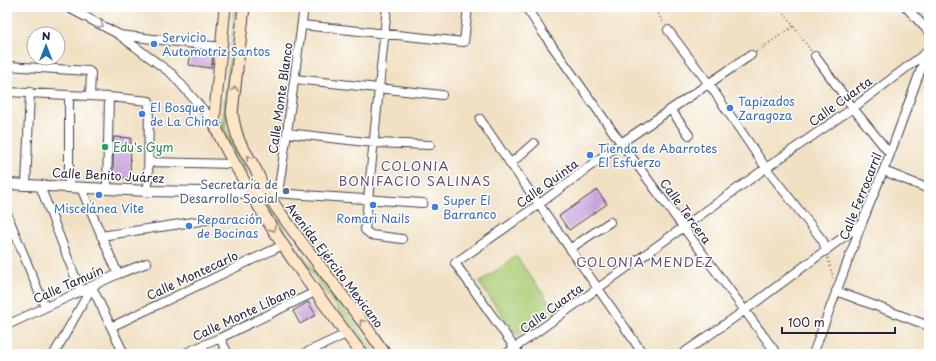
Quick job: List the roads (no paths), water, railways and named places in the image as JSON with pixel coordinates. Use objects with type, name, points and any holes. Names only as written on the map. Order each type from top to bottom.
[{"type":"main road","points":[[225,7],[214,122],[234,164],[283,245],[315,292],[362,354]]},
{"type":"main road","name":"Avenida Ejército Mexicano","points":[[244,7],[232,113],[239,141],[256,170],[266,193],[385,354]]},
{"type":"street","points":[[67,7],[118,34],[172,74],[214,122]]},
{"type":"street","name":"Calle Monte Blanco","points":[[278,193],[288,133],[304,7]]},
{"type":"street","points":[[387,7],[365,230],[377,237],[402,239]]},
{"type":"street","points":[[302,25],[464,42],[468,7]]},
{"type":"street","name":"Calle Tercera","points":[[526,7],[621,143],[777,354]]},
{"type":"street","points":[[906,7],[929,32]]},
{"type":"street","points":[[668,30],[709,84],[766,168],[823,241],[826,251]]},
{"type":"street","points":[[118,34],[221,47]]},
{"type":"street","name":"Calle Cuarta","points":[[506,354],[517,351],[599,288],[766,168],[853,108],[928,51]]},
{"type":"street","name":"Calle Ferrocarril","points":[[813,354],[836,290],[884,171],[928,51]]},
{"type":"street","name":"Calle Quinta","points":[[517,351],[455,263],[538,205],[621,143],[751,55]]},
{"type":"street","points":[[815,56],[853,108],[890,154]]},
{"type":"street","points":[[7,66],[89,71],[91,73],[90,96]]},
{"type":"street","points":[[295,79],[442,95]]},
{"type":"street","points":[[7,92],[110,97],[149,101],[148,191]]},
{"type":"street","points":[[26,185],[30,92]]},
{"type":"street","points":[[69,95],[69,186]]},
{"type":"street","points":[[107,189],[110,97]]},
{"type":"street","points":[[671,110],[689,135]]},
{"type":"street","points":[[480,119],[538,205],[599,288],[643,354]]},
{"type":"street","points":[[288,133],[374,143],[430,145]]},
{"type":"street","points":[[510,164],[534,143]]},
{"type":"street","points":[[148,162],[234,164]]},
{"type":"street","points":[[884,171],[929,189]]},
{"type":"street","name":"Calle Benito Juárez","points":[[7,184],[148,191],[278,193],[423,203]]},
{"type":"street","points":[[40,186],[81,292]]},
{"type":"street","points":[[81,188],[118,274]]},
{"type":"street","points":[[7,214],[45,307]]},
{"type":"street","points":[[101,236],[214,219]]},
{"type":"street","points":[[571,248],[610,222]]},
{"type":"street","points":[[682,354],[744,311],[862,223]]},
{"type":"street","name":"Calle Montecarlo","points":[[111,327],[283,245]]},
{"type":"street","name":"Calle Tamuín","points":[[7,325],[118,274],[147,263]]},
{"type":"street","points":[[92,287],[124,354]]},
{"type":"street","points":[[54,354],[92,287]]},
{"type":"street","points":[[836,290],[929,326]]},
{"type":"street","name":"Calle Monte Líbano","points":[[183,354],[220,338],[315,292]]},
{"type":"street","points":[[303,354],[346,334]]},
{"type":"street","points":[[220,338],[228,354]]},
{"type":"street","points":[[928,354],[929,350]]},
{"type":"place","name":"Servicio Automotriz Santos","points":[[154,44]]},
{"type":"place","name":"Tapizados Zaragoza","points":[[730,108]]},
{"type":"place","name":"El Bosque de La China","points":[[142,114]]},
{"type":"place","name":"Edu's Gym","points":[[105,147]]},
{"type":"place","name":"Tienda de Abarrotes El Esfuerzo","points":[[590,155]]},
{"type":"place","name":"Secretaría de Desarrollo Social","points":[[286,191]]},
{"type":"place","name":"Miscelánea Vite","points":[[99,195]]},
{"type":"place","name":"Romari Nails","points":[[373,205]]},
{"type":"place","name":"Super El Barranco","points":[[435,207]]},
{"type":"place","name":"Reparación de Bocinas","points":[[189,226]]},
{"type":"district","name":"COLONIA BONIFACIO SALINAS","points":[[415,172]]},
{"type":"district","name":"COLONIA MENDEZ","points":[[645,261]]}]
